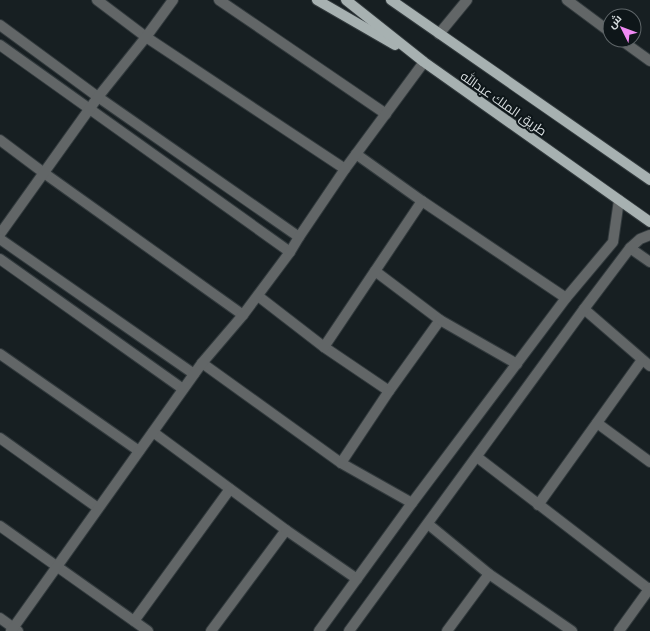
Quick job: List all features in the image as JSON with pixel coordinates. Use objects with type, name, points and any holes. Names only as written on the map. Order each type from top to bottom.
[{"type":"main road","points":[[317,0],[424,62]]},
{"type":"main road","name":"طريق الملك عبدالله","points":[[346,0],[424,62],[650,222]]},
{"type":"main road","name":"طريق الملك عبدالله","points":[[392,0],[650,180]]},
{"type":"main road","points":[[404,0],[439,34]]},
{"type":"street","points":[[97,0],[146,37],[345,169]]},
{"type":"street","points":[[0,234],[89,109],[173,0]]},
{"type":"street","points":[[219,0],[386,114]]},
{"type":"street","points":[[439,34],[467,0]]},
{"type":"street","points":[[569,1],[602,26]]},
{"type":"street","points":[[0,25],[98,97],[299,237]]},
{"type":"street","points":[[0,45],[290,252]]},
{"type":"street","points":[[633,48],[650,60]]},
{"type":"street","points":[[0,618],[14,630],[98,508],[194,374],[244,315],[290,252],[345,169],[424,62]]},
{"type":"street","points":[[0,140],[244,315]]},
{"type":"street","points":[[356,154],[422,201],[566,298]]},
{"type":"street","points":[[320,631],[412,504],[566,298],[613,242],[619,200]]},
{"type":"street","points":[[324,347],[422,201]]},
{"type":"street","points":[[348,631],[630,248],[640,239],[650,235]]},
{"type":"street","points":[[0,239],[194,374]]},
{"type":"street","points":[[630,248],[650,262]]},
{"type":"street","points":[[0,259],[184,389]]},
{"type":"street","points":[[375,271],[440,320],[517,364]]},
{"type":"street","points":[[258,296],[324,347],[389,391]]},
{"type":"street","points":[[538,505],[597,423],[646,363],[584,309]]},
{"type":"street","points":[[341,463],[389,391],[440,320]]},
{"type":"street","points":[[0,354],[140,451]]},
{"type":"street","points":[[202,363],[341,463],[412,504]]},
{"type":"street","points":[[597,423],[650,462]]},
{"type":"street","points":[[153,432],[286,530],[357,579]]},
{"type":"street","points":[[0,438],[98,508]]},
{"type":"street","points":[[477,457],[650,589],[619,631]]},
{"type":"street","points":[[134,621],[230,489]]},
{"type":"street","points":[[428,524],[489,574],[572,631]]},
{"type":"street","points":[[0,526],[148,631]]},
{"type":"street","points":[[212,631],[286,530]]},
{"type":"street","points":[[447,631],[489,574]]}]
